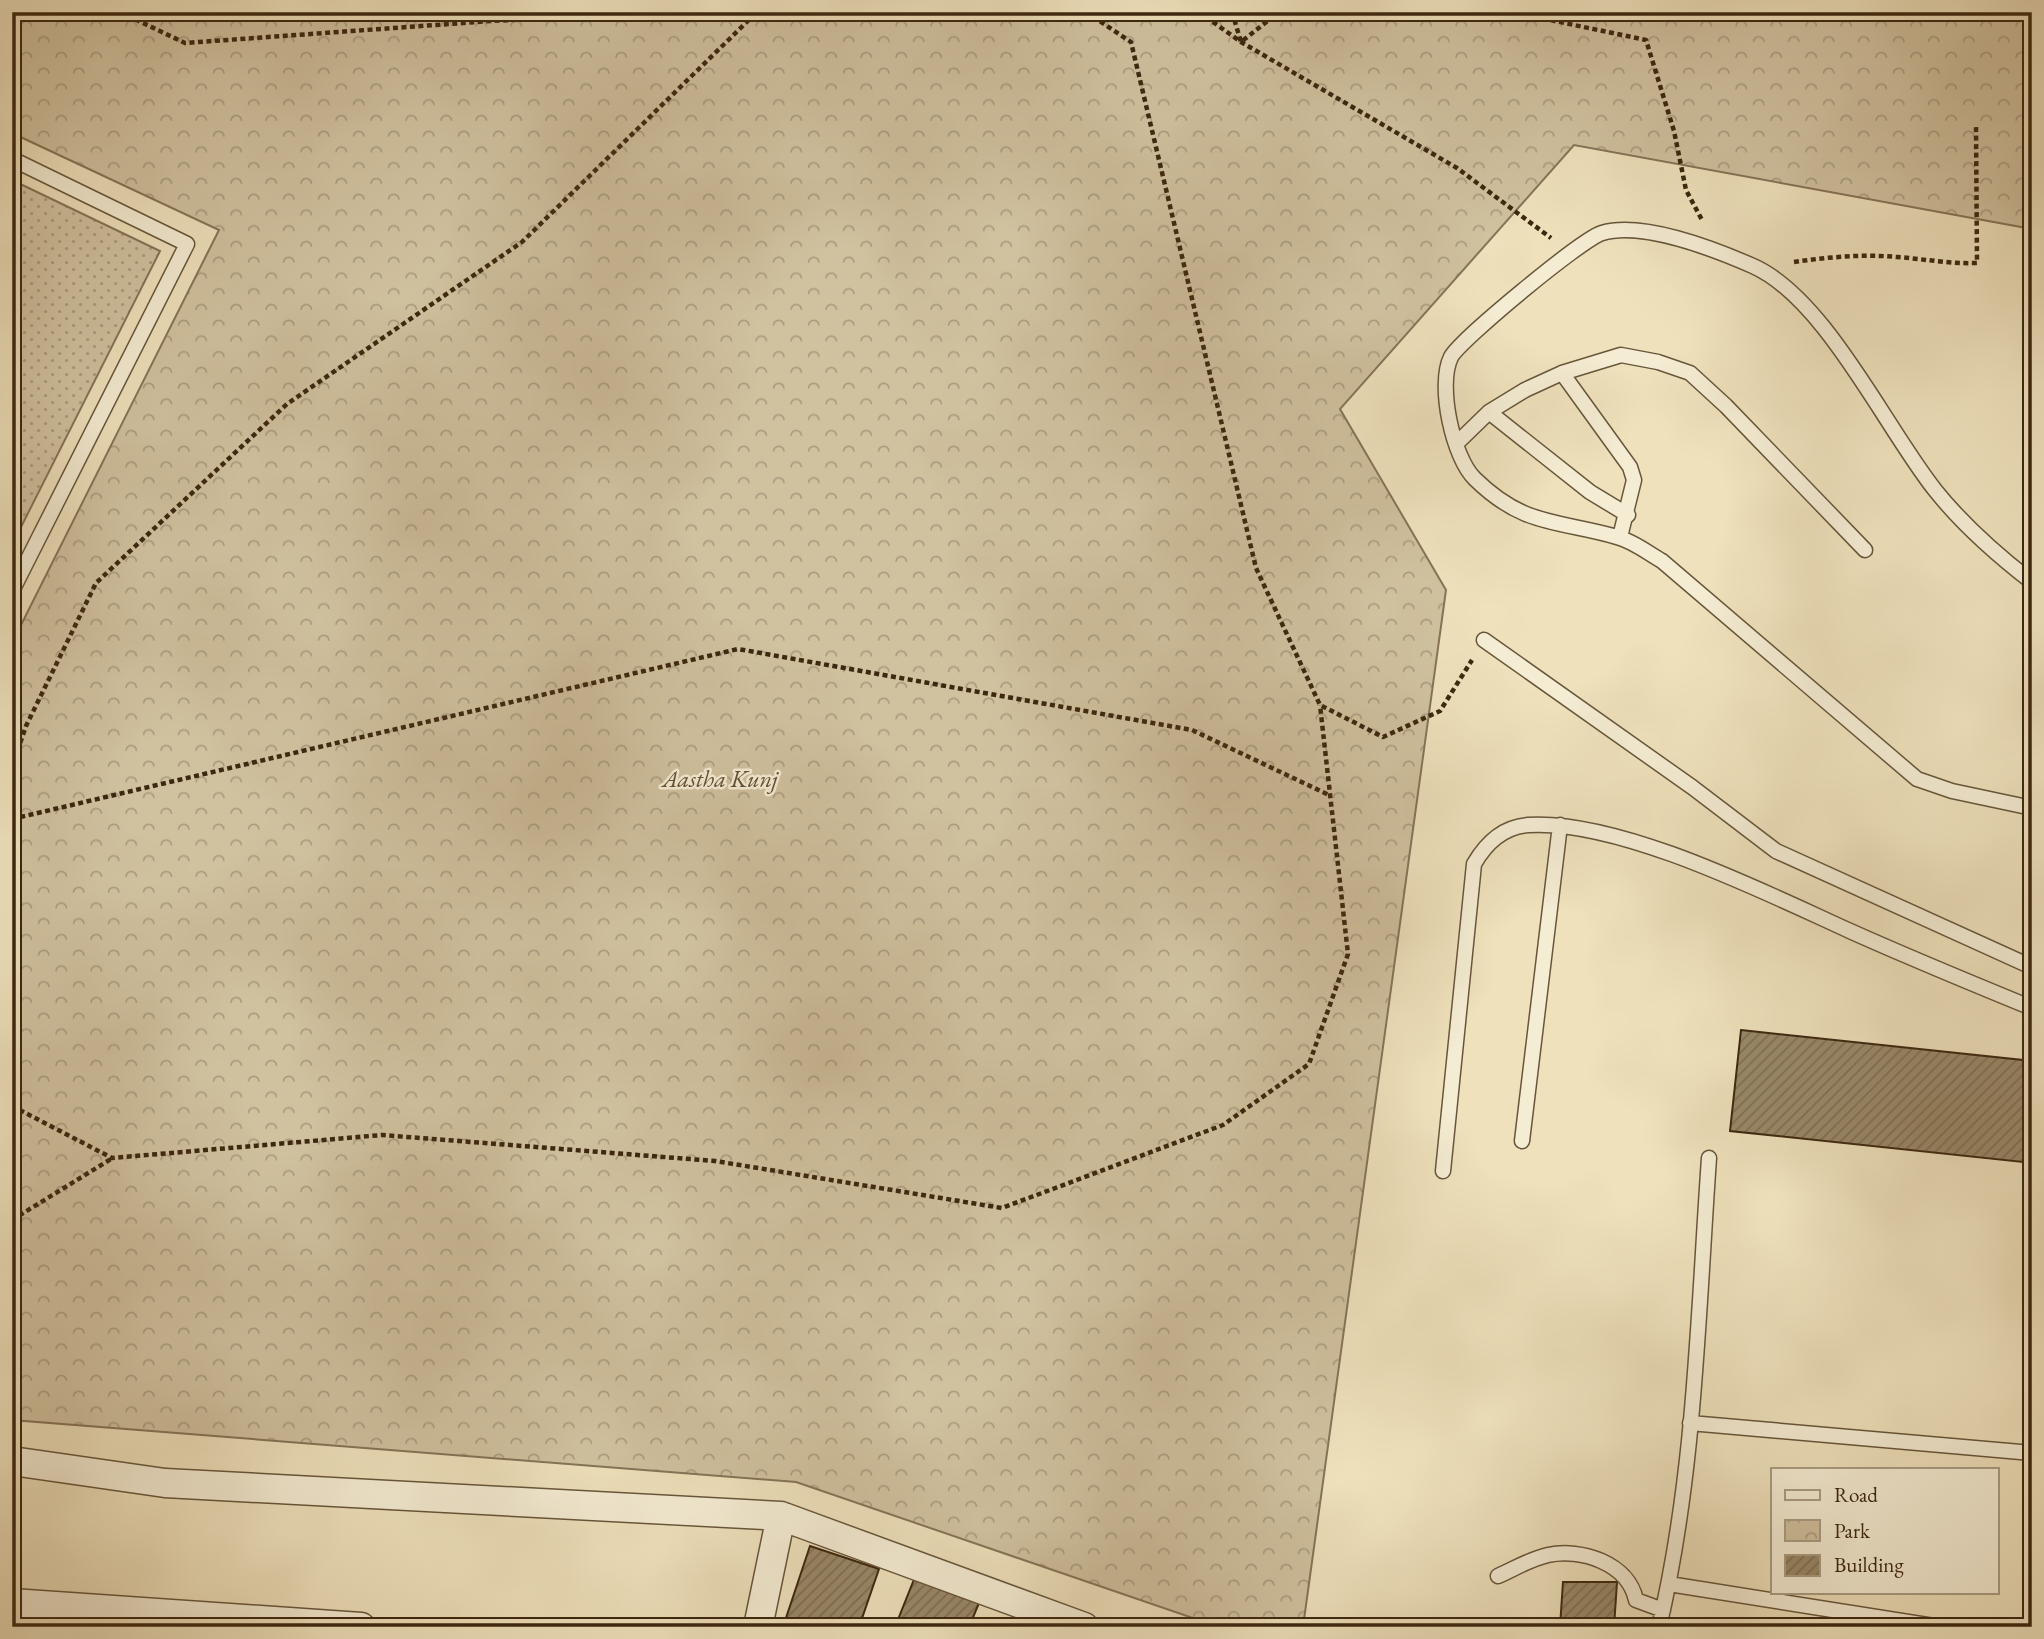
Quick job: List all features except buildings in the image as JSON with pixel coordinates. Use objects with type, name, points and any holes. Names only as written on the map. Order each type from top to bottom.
[{"type":"street","points":[[12,1461],[165,1483],[781,1516],[1084,1627]]},
{"type":"street","points":[[758,1627],[781,1516]]},
{"type":"street","points":[[12,1604],[361,1627]]},
{"type":"lane","points":[[12,159],[187,244],[12,591]]},
{"type":"lane","points":[[2032,582],[1990,550],[1935,490],[1810,308],[1755,267],[1642,230],[1601,233],[1571,253],[1451,357],[1445,393],[1456,444],[1472,477],[1498,499],[1533,519],[1620,537],[1662,561],[1917,779],[1952,791],[2032,808]]},
{"type":"lane","points":[[1456,444],[1489,412],[1525,390],[1562,373],[1621,355],[1658,362],[1690,373],[1726,405],[1865,550]]},
{"type":"lane","points":[[1562,373],[1630,467],[1634,480],[1628,515],[1620,537]]},
{"type":"lane","points":[[1489,412],[1590,492],[1628,515]]},
{"type":"lane","points":[[1484,640],[1692,787],[1776,851],[2032,967]]},
{"type":"lane","points":[[1443,1171],[1474,863],[1484,846],[1503,832],[1525,825],[1560,825],[1679,858],[2032,1008]]},
{"type":"lane","points":[[1522,1141],[1560,825]]},
{"type":"lane","points":[[1658,1627],[1669,1584],[1690,1423],[1709,1158]]},
{"type":"lane","points":[[1690,1423],[2032,1453]]},
{"type":"lane","points":[[1498,1576],[1532,1559],[1551,1555],[1591,1557],[1612,1566],[1625,1577],[1634,1589],[1636,1600],[1663,1610]]},
{"type":"lane","points":[[1669,1584],[1940,1627]]},
{"type":"path","points":[[120,12],[185,43],[491,21],[682,12]]},
{"type":"path","points":[[482,12],[491,21]]},
{"type":"path","points":[[12,767],[26,726],[96,583],[287,404],[522,242],[757,12]]},
{"type":"path","points":[[12,1220],[112,1158],[382,1135],[715,1161],[1002,1208],[1223,1125],[1309,1064],[1348,954],[1320,705],[1256,568],[1131,42],[1086,12]]},
{"type":"path","points":[[1199,12],[1241,42],[1457,168],[1571,253]]},
{"type":"path","points":[[1232,12],[1241,42]]},
{"type":"path","points":[[1241,42],[1279,12]]},
{"type":"path","points":[[1415,12],[1550,20],[1646,40],[1674,131],[1686,190],[1722,256]]},
{"type":"path","points":[[1755,267],[1831,257],[1896,257],[1950,264],[1978,263],[1976,126]]},
{"type":"path","points":[[1320,705],[1383,737],[1440,711],[1484,640]]},
{"type":"path","points":[[12,819],[738,649],[1192,730],[1329,796]]},
{"type":"path","points":[[12,1106],[112,1158]]},
{"type":"green space","name":"Aastha Kunj","points":[[12,12],[2032,12],[2032,229],[1574,145],[1340,409],[1446,590],[1303,1627],[1219,1627],[796,1482],[12,1420],[12,643],[219,230],[12,133]]},
{"type":"green space","points":[[12,180],[160,251],[12,545]]}]
